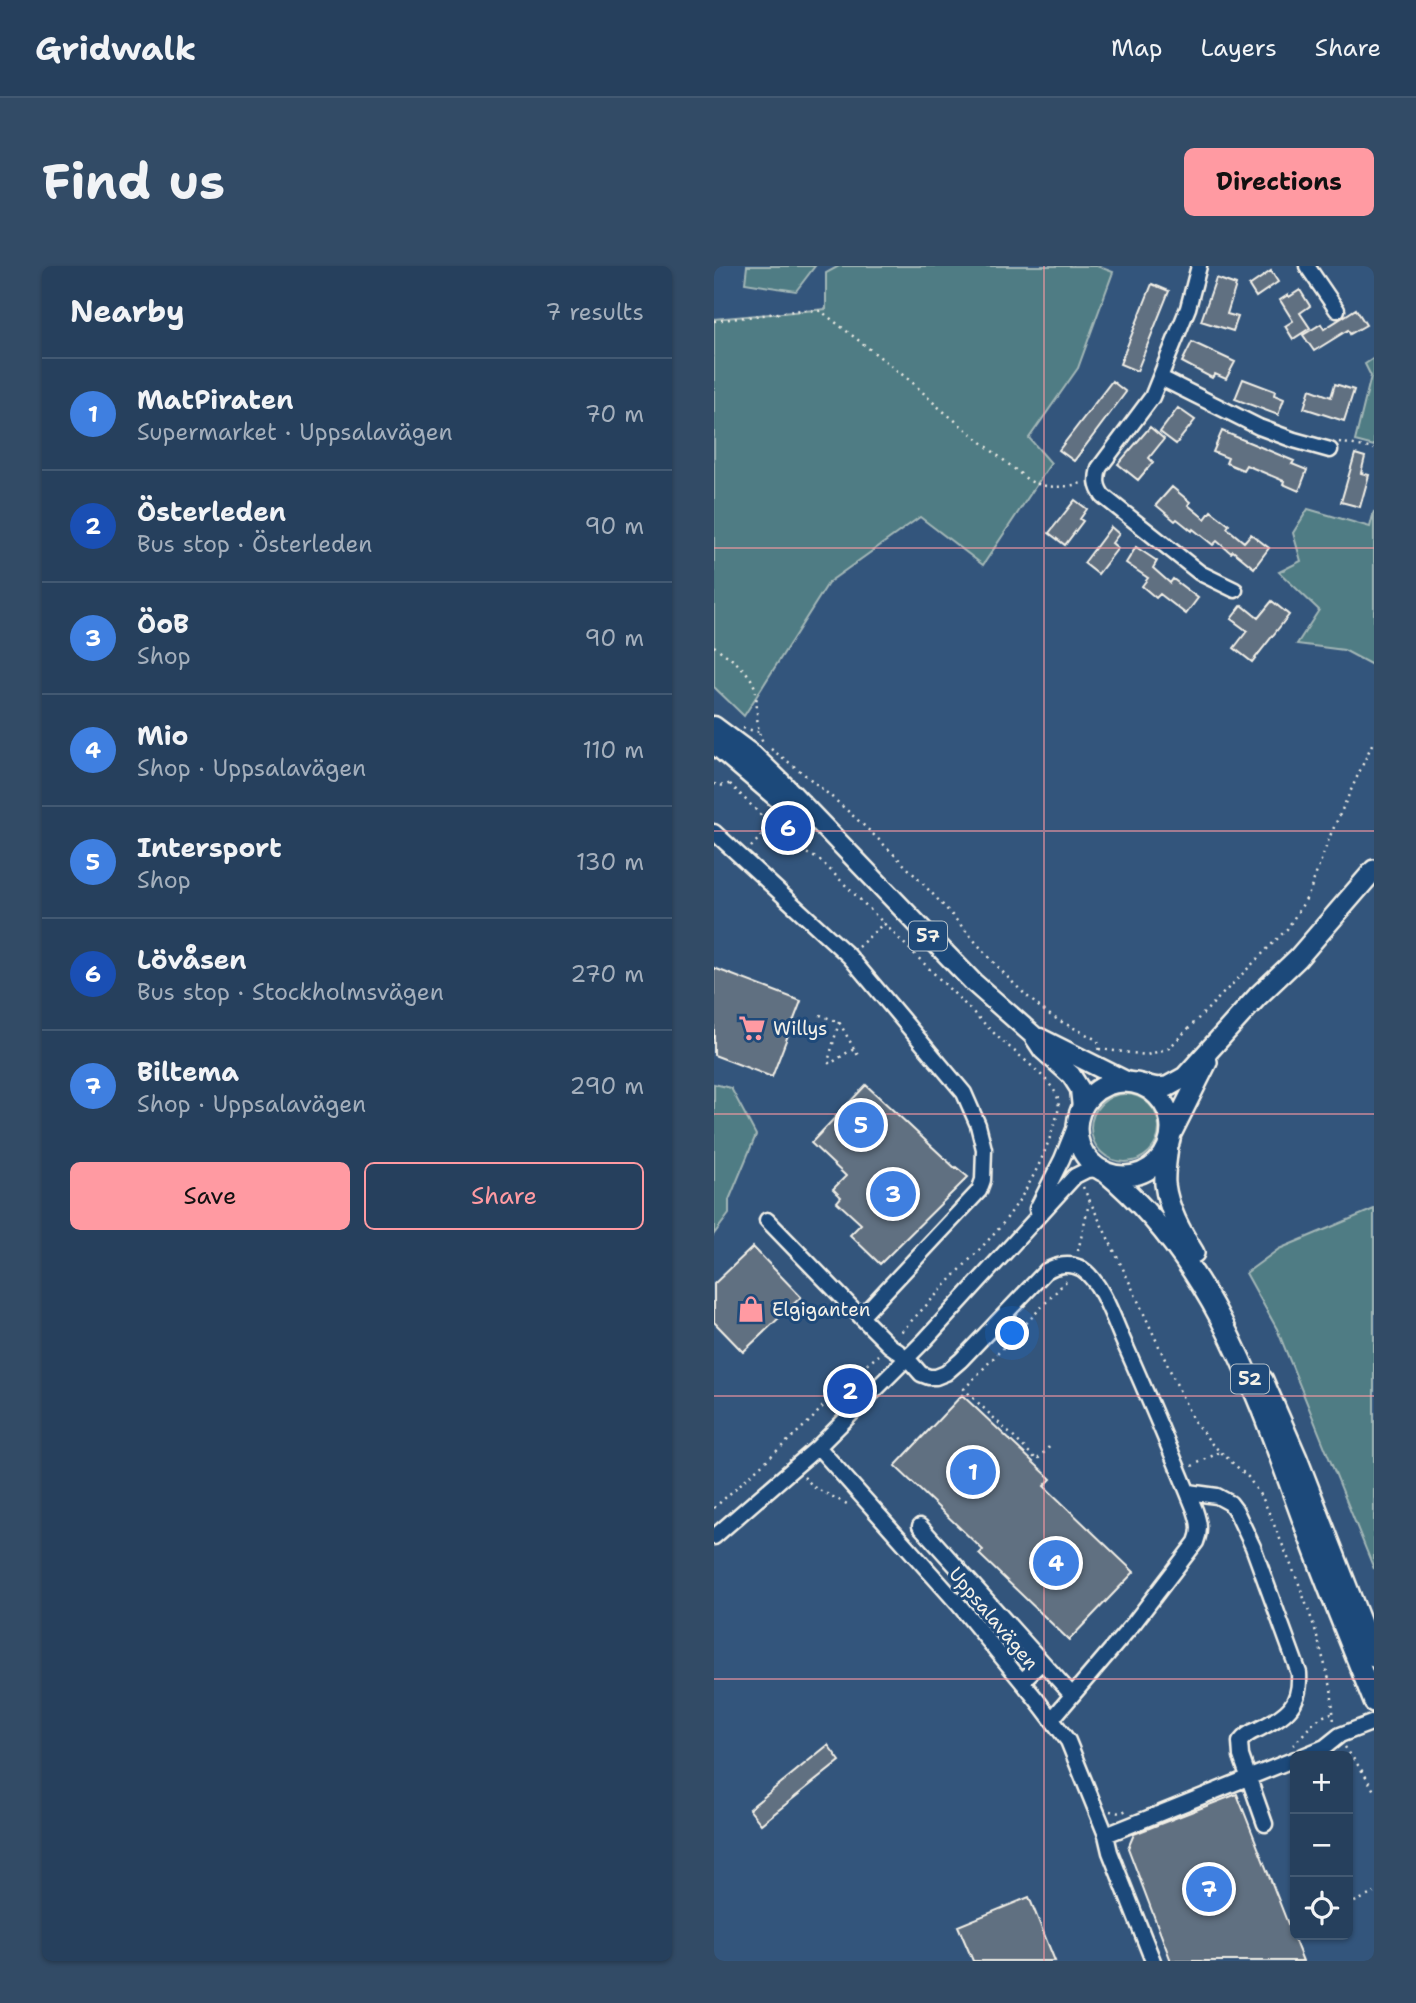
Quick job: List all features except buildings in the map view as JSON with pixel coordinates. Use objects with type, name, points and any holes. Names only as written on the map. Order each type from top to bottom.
[{"type":"highway","name":"52","points":[[1374,870],[1298,958],[1258,996],[1185,1077],[1174,1085],[1157,1088],[1132,1082],[1118,1082],[1099,1089],[1087,1100],[1077,1126],[1080,1145],[1090,1161],[1127,1191],[1168,1236],[1202,1284],[1227,1328],[1248,1374],[1374,1702]]},
{"type":"highway","name":"52","points":[[1102,1170],[1128,1176],[1144,1172],[1157,1163],[1217,1043]]},
{"type":"highway","name":"52","points":[[1132,1082],[1146,1087],[1161,1099],[1170,1115],[1165,1186],[1174,1216],[1271,1396],[1374,1657]]},
{"type":"main road","name":"57","points":[[714,726],[753,755],[779,780],[974,982],[1033,1035],[1043,1050],[1076,1082],[1080,1089],[1080,1113]]},
{"type":"main road","name":"57","points":[[714,744],[796,814],[828,832]]},
{"type":"main road","name":"57","points":[[1033,1035],[1132,1082]]},
{"type":"street","points":[[1199,266],[1188,308],[1152,397],[1099,468],[1096,478],[1103,496],[1200,573],[1235,590]]},
{"type":"street","points":[[1307,266],[1337,310]]},
{"type":"street","points":[[1161,378],[1259,427],[1330,450]]},
{"type":"street","points":[[714,832],[849,956],[964,1093],[978,1125],[985,1166],[984,1180],[979,1191],[861,1317]]},
{"type":"street","points":[[1027,1229],[1062,1159],[1080,1113]]},
{"type":"street","points":[[714,1537],[817,1447],[907,1358],[994,1267],[1075,1176],[1087,1170],[1102,1170]]},
{"type":"street","points":[[766,1220],[889,1345],[907,1358],[921,1374],[929,1377],[946,1373],[1046,1271],[1061,1266],[1074,1266],[1085,1272],[1096,1284],[1142,1382],[1188,1492],[1199,1524],[1199,1535],[1133,1623],[1052,1719]]},
{"type":"street","name":"Uppsalavägen","points":[[817,1447],[959,1605],[1068,1741],[1153,1961]]},
{"type":"street","points":[[1188,1492],[1216,1496],[1230,1503],[1236,1511],[1253,1547],[1299,1673],[1299,1692],[1287,1713],[1248,1734],[1240,1742],[1241,1756],[1265,1824]]},
{"type":"street","points":[[920,1526],[1072,1695]]},
{"type":"street","points":[[959,1605],[977,1590]]},
{"type":"street","points":[[1022,1681],[1042,1662]]},
{"type":"street","points":[[1315,1751],[1340,1735],[1374,1722]]},
{"type":"street","points":[[1106,1835],[1249,1778],[1290,1755]]},
{"type":"path","points":[[714,321],[802,310],[821,311],[1028,480],[1048,487],[1073,485],[1096,478]]},
{"type":"path","points":[[1330,450],[1339,442],[1374,449]]},
{"type":"path","points":[[714,646],[747,672],[753,682],[758,732],[763,743],[829,794],[886,846],[1043,1009],[1057,1020],[1098,1041],[1099,1049],[1147,1055],[1169,1048],[1287,929],[1308,896],[1330,836],[1374,740]]},
{"type":"path","points":[[736,726],[758,732]]},
{"type":"path","points":[[714,784],[730,784],[791,846],[820,860],[1002,1041],[1044,1078],[1058,1098],[1058,1114],[1049,1142]]},
{"type":"path","points":[[741,858],[770,826]]},
{"type":"path","points":[[849,956],[884,923]]},
{"type":"path","points":[[820,1014],[839,1022],[860,1059]]},
{"type":"path","points":[[839,1022],[828,1062],[830,1064],[854,1048]]},
{"type":"path","points":[[1083,1187],[1193,1420],[1248,1477],[1265,1501],[1311,1619],[1331,1687],[1332,1713],[1340,1735],[1346,1749],[1374,1791]]},
{"type":"path","points":[[1049,1447],[1037,1460],[964,1389],[1069,1278],[1090,1202]]},
{"type":"path","points":[[1180,1473],[1221,1451]]},
{"type":"path","points":[[796,1466],[815,1488],[851,1506]]},
{"type":"path","points":[[1294,1751],[1314,1722],[1322,1715],[1332,1713]]},
{"type":"path","points":[[1097,1813],[1104,1810],[1120,1812],[1130,1809]]},
{"type":"path","points":[[1353,1903],[1374,1894]]},
{"type":"green space","points":[[747,266],[815,266],[796,291],[745,283]]},
{"type":"green space","points":[[839,266],[1097,266],[1113,272],[1078,368],[1029,438],[1051,463],[983,565],[920,517],[829,582],[744,716],[714,687],[714,319],[826,309],[826,273]]},
{"type":"green space","points":[[1374,358],[1374,446],[1355,441],[1371,376],[1365,364]]},
{"type":"green space","points":[[1308,509],[1370,527],[1374,511],[1374,666],[1344,650],[1297,644],[1319,610],[1279,572],[1301,561],[1293,533]]},
{"type":"green space","points":[[714,1084],[731,1088],[756,1135],[729,1200],[729,1214],[714,1234]]},
{"type":"green space","points":[[1125,1094],[1138,1097],[1149,1104],[1156,1115],[1159,1128],[1156,1141],[1149,1152],[1138,1159],[1125,1162],[1112,1159],[1101,1152],[1094,1141],[1091,1128],[1094,1115],[1101,1104],[1112,1097]]},
{"type":"green space","points":[[1374,1209],[1374,1569],[1277,1329],[1246,1273],[1279,1249]]},
{"type":"place","name":"Lövåsen","points":[[788,828]]},
{"type":"place","name":"Willys","points":[[752,1028]]},
{"type":"place","name":"Intersport","points":[[861,1125]]},
{"type":"place","name":"ÖoB","points":[[893,1194]]},
{"type":"place","name":"Elgiganten","points":[[751,1309]]},
{"type":"place","name":"Österleden","points":[[850,1391]]},
{"type":"place","name":"MatPiraten","points":[[973,1472]]},
{"type":"place","name":"Mio","points":[[1056,1563]]},
{"type":"place","name":"Biltema","points":[[1209,1889]]}]
